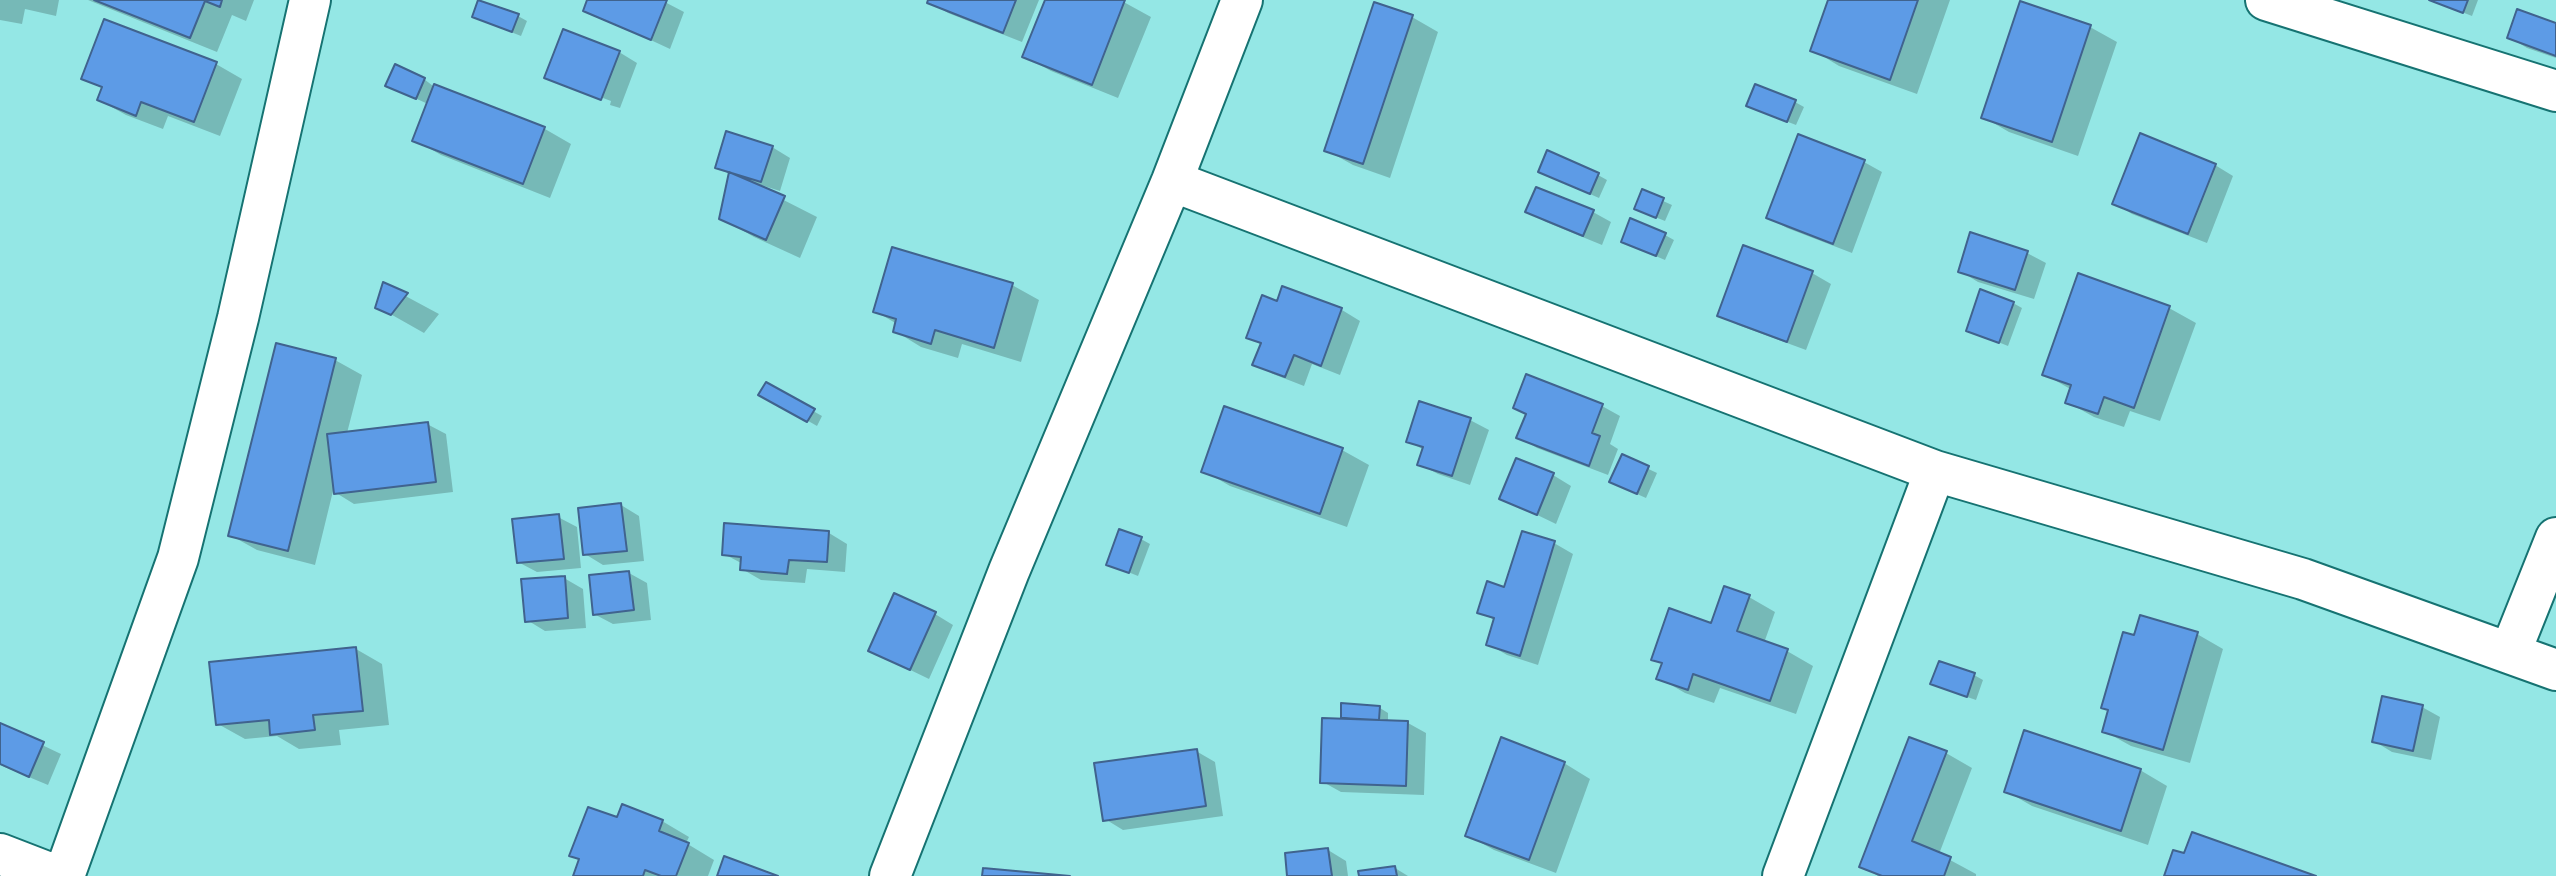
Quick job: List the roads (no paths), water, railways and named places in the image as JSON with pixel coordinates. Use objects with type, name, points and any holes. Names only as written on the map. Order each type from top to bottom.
[{"type":"street","points":[[64,876],[178,558],[238,318],[310,0]]},
{"type":"street","points":[[890,876],[1009,571],[1172,181],[1242,0]]},
{"type":"street","points":[[2266,0],[2556,91]]},
{"type":"street","points":[[1172,181],[1935,471],[2303,579],[2556,670]]},
{"type":"street","points":[[1783,876],[1935,471]]},
{"type":"street","points":[[2510,653],[2556,538]]},
{"type":"street","points":[[0,854],[57,876]]}]
